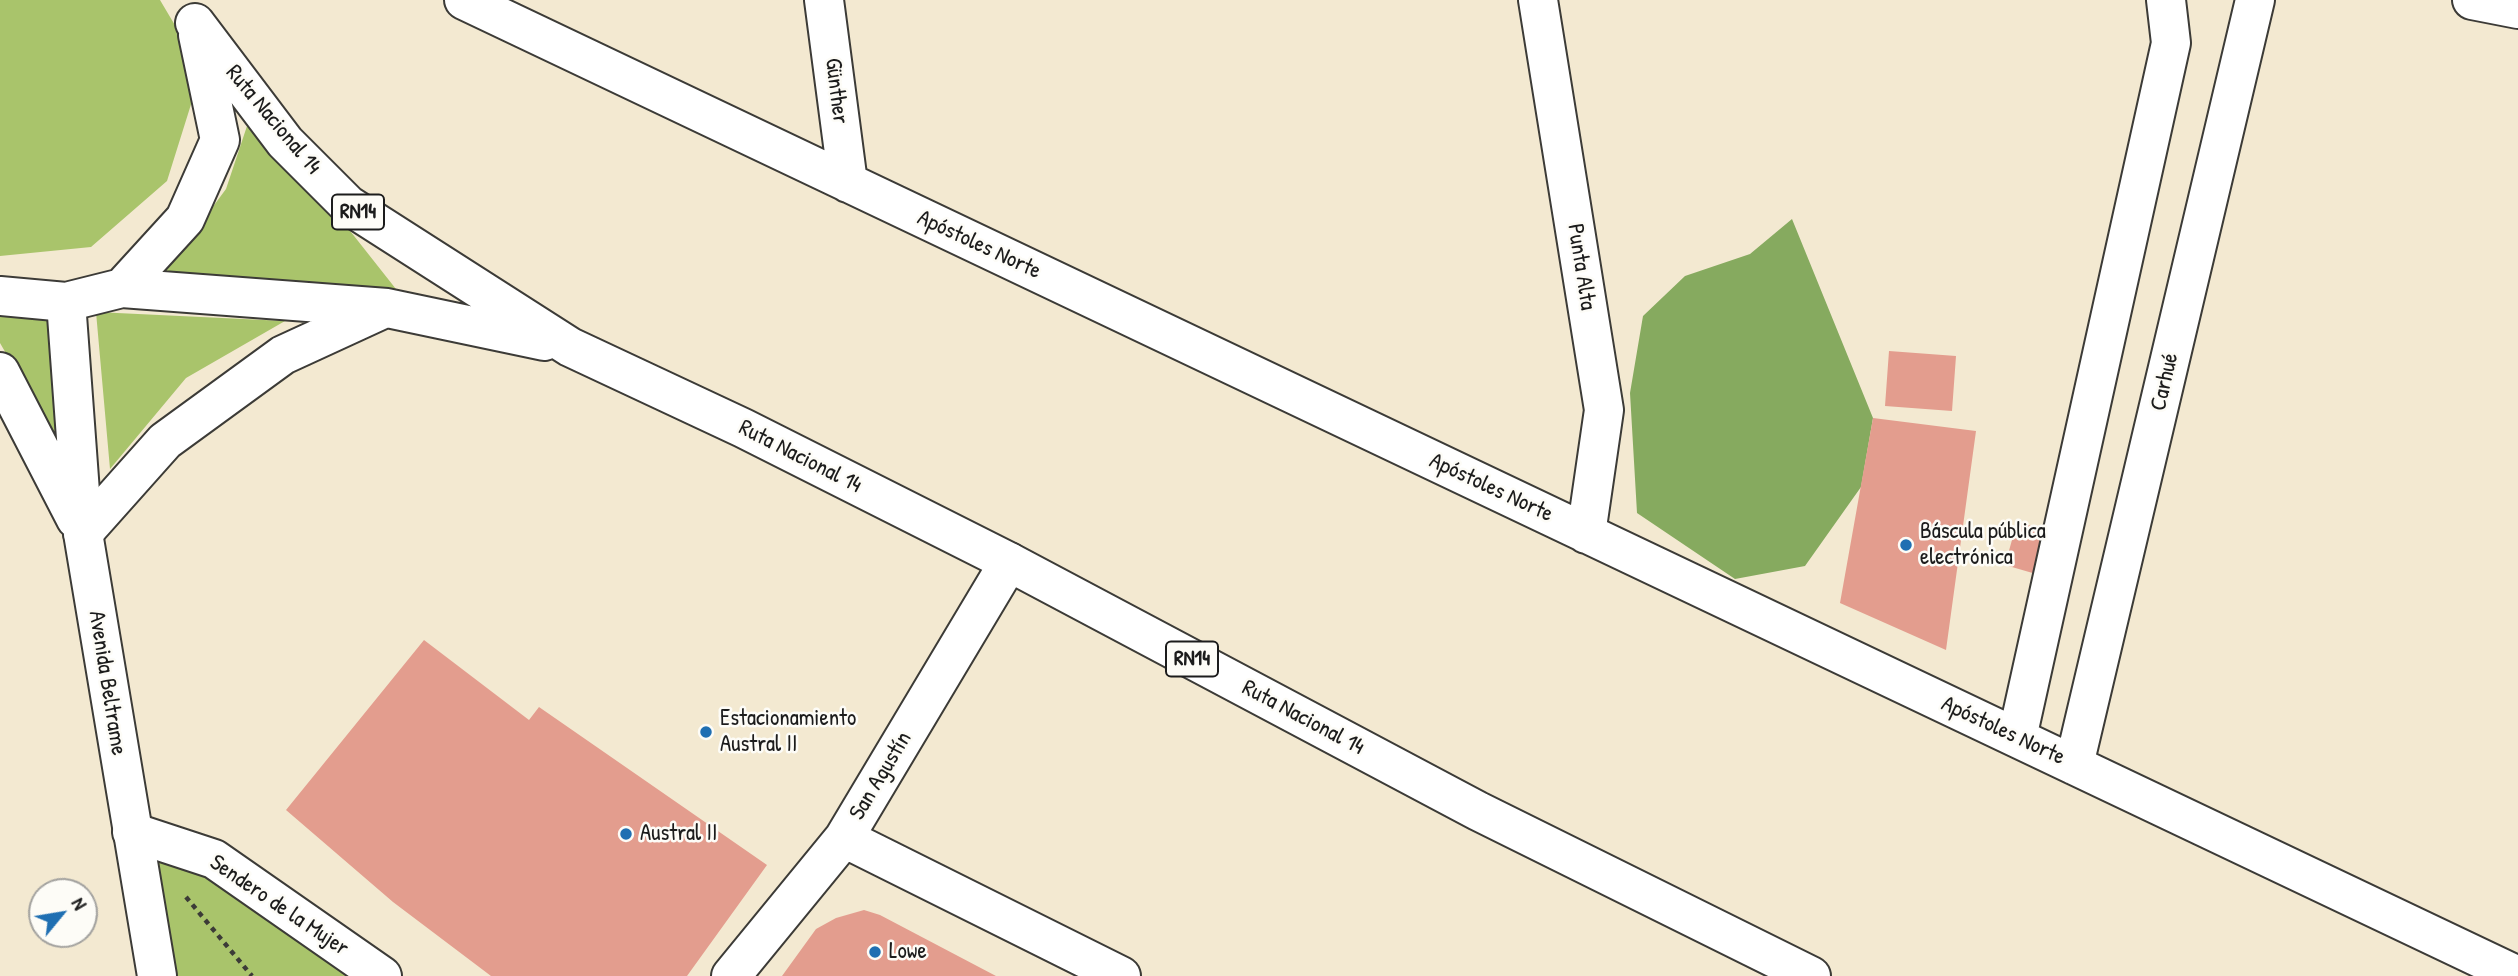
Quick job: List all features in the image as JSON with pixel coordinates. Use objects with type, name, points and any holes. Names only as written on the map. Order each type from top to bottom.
[{"type":"main road","name":"Apóstoles Norte","points":[[464,0],[2518,976]]},
{"type":"main road","name":"Günther","points":[[824,0],[848,183]]},
{"type":"main road","name":"Punta Alta","points":[[1538,0],[1604,410],[1587,534]]},
{"type":"main road","points":[[2017,738],[2171,43],[2166,0]]},
{"type":"main road","name":"Carhué","points":[[2074,765],[2255,0]]},
{"type":"main road","points":[[2472,0],[2518,9]]},
{"type":"main road","name":"Ruta Nacional 14","points":[[122,288],[185,219],[220,140],[191,12]]},
{"type":"main road","name":"Ruta Nacional 14","points":[[191,12],[285,142],[348,205],[570,347],[743,428],[1009,562],[1478,811],[1811,976]]},
{"type":"main road","name":"Ruta Nacional 14","points":[[0,296],[66,302],[122,288],[387,307],[570,347]]},
{"type":"main road","name":"Avenida Beltrame","points":[[66,302],[83,533],[132,832]]},
{"type":"main road","points":[[83,533],[165,441],[283,355],[387,307]]},
{"type":"main road","name":"Avenida Beltrame","points":[[0,372],[83,533]]},
{"type":"main road","name":"San Agustín","points":[[731,976],[844,838],[1009,562]]},
{"type":"main road","points":[[132,832],[157,976]]},
{"type":"main road","name":"Sendero de la Mujer","points":[[132,832],[215,859],[382,976]]},
{"type":"main road","points":[[844,838],[1121,976]]},
{"type":"path","name":"Sendero de la Mujer","points":[[183,894],[252,976]]},
{"type":"green space","points":[[0,0],[160,0],[176,27],[193,98],[167,181],[91,247],[0,256]]},
{"type":"green space","points":[[253,108],[407,303],[163,274],[226,189]]},
{"type":"green space","points":[[1792,219],[1873,418],[1861,487],[1805,566],[1735,579],[1637,513],[1630,393],[1643,316],[1685,276],[1750,254]]},
{"type":"green space","points":[[96,312],[285,321],[186,378],[110,469]]},
{"type":"green space","points":[[0,315],[53,315],[63,452],[0,343]]},
{"type":"green space","points":[[132,832],[382,976],[157,976]]},
{"type":"building","points":[[1889,351],[1956,356],[1952,411],[1885,406]]},
{"type":"building","name":"Báscula pública electrónica","points":[[1873,418],[1976,431],[1946,650],[1840,603]]},
{"type":"building","points":[[2017,522],[2048,530],[2036,574],[2005,565]]},
{"type":"building","points":[[424,640],[529,720],[539,707],[767,865],[687,976],[491,976],[393,902],[286,810]]},
{"type":"building","name":"Lowe","points":[[864,910],[880,915],[996,976],[782,976],[816,929],[836,918]]},
{"type":"place","name":"Báscula pública electrónica","points":[[1906,545]]},
{"type":"place","name":"Estacionamiento Austral II","points":[[706,732]]},
{"type":"place","name":"Austral II","points":[[626,834]]},
{"type":"place","name":"Lowe","points":[[875,952]]}]
